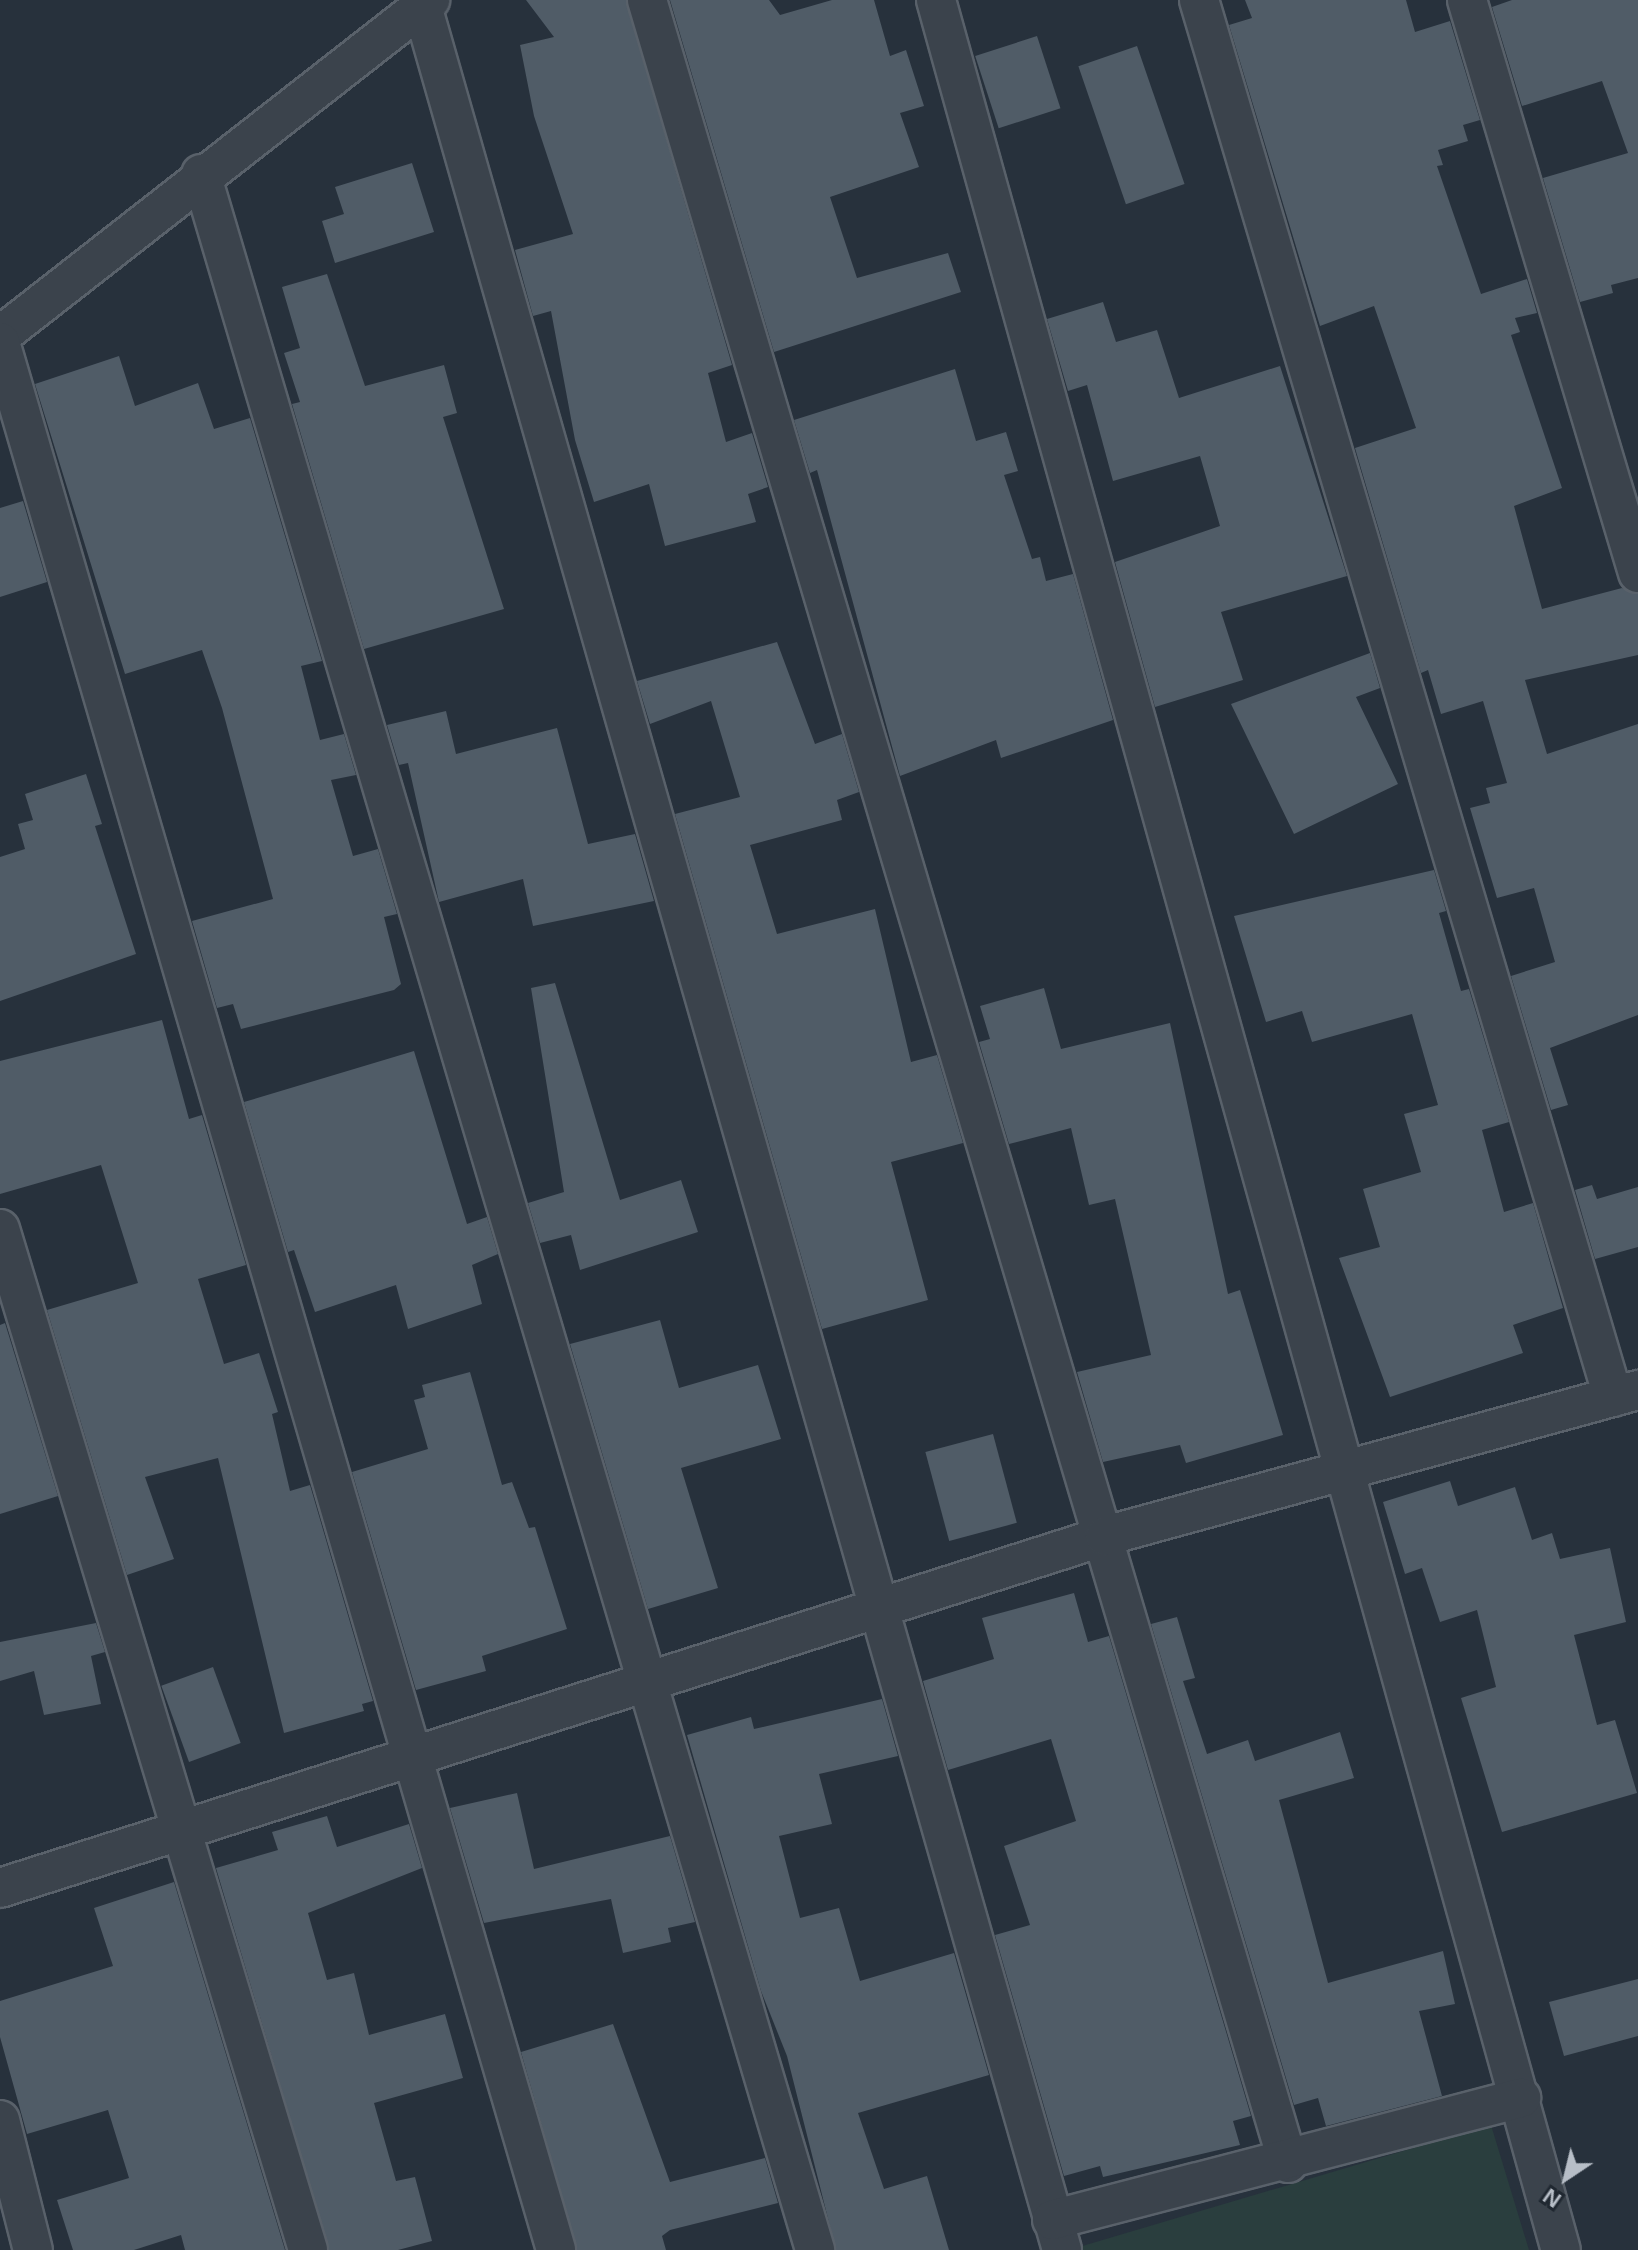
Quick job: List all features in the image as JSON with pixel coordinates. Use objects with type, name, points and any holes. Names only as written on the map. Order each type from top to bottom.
[{"type":"street","points":[[647,0],[1105,1536],[1288,2163]]},
{"type":"street","points":[[936,0],[1561,2250]]},
{"type":"street","points":[[0,1888],[184,1833],[415,1754],[647,1686],[1105,1536],[1625,1393],[1199,0]]},
{"type":"street","points":[[1467,0],[1638,573]]},
{"type":"street","points":[[556,2250],[415,1754],[0,339],[201,174],[426,3],[878,1612],[1057,2235],[1288,2163],[1521,2098]]},
{"type":"street","points":[[201,174],[815,2250]]},
{"type":"street","points":[[0,1229],[308,2250]]},
{"type":"street","points":[[0,2120],[33,2250]]},
{"type":"green space","points":[[1491,2125],[1529,2250],[1069,2250]]},
{"type":"building","points":[[526,0],[626,0],[732,365],[708,373],[726,442],[752,433],[768,487],[748,494],[756,522],[665,546],[649,484],[594,502],[575,440],[551,311],[533,316],[515,250],[573,234],[534,116],[520,45],[554,37]]},
{"type":"building","points":[[670,0],[769,0],[780,15],[832,0],[874,0],[890,56],[906,50],[924,106],[900,113],[919,167],[830,197],[857,278],[948,253],[961,292],[774,352]]},
{"type":"building","points":[[1245,0],[1406,0],[1415,32],[1450,21],[1480,120],[1463,125],[1468,141],[1438,150],[1443,165],[1437,166],[1481,294],[1527,279],[1537,313],[1515,318],[1520,332],[1511,335],[1562,488],[1514,506],[1542,609],[1622,588],[1638,594],[1638,655],[1525,680],[1547,754],[1638,724],[1638,1015],[1550,1048],[1568,1105],[1551,1110],[1511,976],[1555,962],[1534,888],[1497,898],[1470,808],[1490,803],[1486,788],[1507,783],[1483,701],[1441,714],[1428,670],[1421,673],[1355,448],[1416,428],[1374,306],[1320,326],[1229,25],[1252,18]]},
{"type":"building","points":[[1512,0],[1638,0],[1638,278],[1611,285],[1613,293],[1580,302],[1543,178],[1628,153],[1602,81],[1522,106],[1492,7]]},
{"type":"building","points":[[1037,36],[1060,108],[999,128],[975,56]]},
{"type":"building","points":[[1137,46],[1185,184],[1126,204],[1078,66]]},
{"type":"building","points":[[412,163],[434,232],[335,263],[322,221],[344,214],[335,187]]},
{"type":"building","points":[[327,274],[365,386],[444,365],[457,413],[443,417],[504,609],[364,649],[292,404],[300,402],[284,353],[300,348],[282,287]]},
{"type":"building","points":[[1103,302],[1116,342],[1157,330],[1179,398],[1280,366],[1347,576],[1221,612],[1243,680],[1155,707],[1115,562],[1220,526],[1200,456],[1113,481],[1087,385],[1068,391],[1047,319]]},
{"type":"building","points":[[119,356],[135,406],[198,383],[214,429],[250,418],[322,661],[301,666],[320,740],[344,734],[356,775],[331,780],[353,856],[378,849],[397,914],[384,917],[401,984],[394,990],[241,1029],[233,1004],[217,1008],[192,921],[273,899],[222,708],[202,650],[125,674],[35,384]]},
{"type":"building","points":[[955,369],[976,441],[1006,432],[1018,471],[1004,475],[1032,559],[1040,557],[1046,581],[1073,574],[1113,720],[1001,758],[996,740],[900,776],[817,470],[810,473],[794,420]]},
{"type":"building","points":[[23,501],[47,582],[0,597],[0,508]]},
{"type":"building","points":[[777,642],[815,744],[842,734],[859,792],[837,800],[842,820],[750,845],[777,934],[875,909],[911,1062],[937,1055],[963,1143],[891,1162],[928,1300],[822,1329],[675,814],[740,797],[711,701],[650,724],[637,681]]},
{"type":"building","points":[[1370,653],[1380,688],[1356,697],[1398,784],[1294,834],[1231,704]]},
{"type":"building","points":[[446,711],[456,754],[557,728],[588,844],[635,834],[654,901],[533,926],[523,879],[439,902],[408,763],[399,765],[387,725]]},
{"type":"building","points":[[86,774],[102,824],[95,826],[136,954],[0,1001],[0,857],[25,849],[18,824],[33,820],[25,794]]},
{"type":"building","points":[[1434,870],[1446,911],[1439,913],[1461,991],[1469,989],[1509,1122],[1482,1130],[1504,1212],[1533,1203],[1563,1308],[1513,1325],[1523,1353],[1390,1397],[1339,1258],[1380,1247],[1363,1189],[1421,1172],[1404,1114],[1438,1105],[1412,1014],[1312,1042],[1302,1011],[1266,1022],[1234,916]]},
{"type":"building","points":[[555,983],[620,1200],[681,1180],[698,1232],[580,1270],[571,1235],[540,1243],[528,1203],[564,1192],[531,988]]},
{"type":"building","points":[[1044,988],[1061,1049],[1170,1023],[1228,1294],[1240,1290],[1283,1435],[1186,1463],[1180,1445],[1103,1462],[1077,1372],[1151,1355],[1115,1199],[1089,1205],[1071,1128],[1009,1144],[979,1042],[990,1039],[980,1006]]},
{"type":"building","points":[[162,1020],[189,1119],[202,1115],[246,1265],[198,1279],[224,1364],[259,1353],[278,1412],[272,1414],[290,1491],[310,1485],[373,1701],[362,1704],[364,1711],[284,1733],[218,1458],[145,1477],[174,1559],[127,1575],[47,1310],[138,1283],[101,1165],[0,1194],[0,1061]]},
{"type":"building","points":[[414,1051],[467,1224],[487,1217],[498,1254],[472,1265],[482,1304],[408,1329],[396,1285],[315,1312],[294,1250],[288,1252],[244,1102]]},
{"type":"building","points":[[1592,1185],[1597,1199],[1638,1187],[1638,1247],[1595,1259],[1575,1190]]},
{"type":"building","points":[[660,1320],[679,1388],[758,1365],[781,1439],[681,1468],[718,1588],[648,1609],[570,1344]]},
{"type":"building","points":[[5,1323],[58,1496],[0,1514],[0,1325]]},
{"type":"building","points":[[470,1372],[502,1485],[512,1482],[529,1528],[535,1527],[567,1629],[482,1656],[486,1671],[416,1690],[352,1472],[428,1449],[414,1400],[425,1397],[422,1385]]},
{"type":"building","points":[[993,1434],[1017,1523],[949,1541],[925,1452]]},
{"type":"building","points":[[1450,1481],[1458,1506],[1515,1487],[1532,1540],[1552,1533],[1560,1559],[1610,1548],[1626,1622],[1574,1635],[1597,1725],[1615,1720],[1637,1793],[1502,1832],[1461,1698],[1496,1687],[1477,1610],[1440,1622],[1422,1568],[1405,1574],[1383,1502]]},
{"type":"building","points":[[1074,1593],[1088,1642],[1109,1636],[1251,2116],[1233,2121],[1240,2145],[1103,2177],[1100,2166],[1064,2176],[995,1935],[1030,1925],[1004,1846],[1076,1821],[1051,1739],[948,1770],[923,1681],[994,1659],[982,1618]]},
{"type":"building","points":[[1177,1617],[1195,1678],[1183,1681],[1207,1754],[1248,1740],[1255,1761],[1340,1732],[1354,1778],[1279,1800],[1328,1983],[1443,1951],[1455,2004],[1419,2011],[1442,2096],[1326,2126],[1318,2098],[1294,2105],[1151,1624]]},
{"type":"building","points":[[96,1623],[105,1652],[91,1656],[101,1704],[44,1715],[34,1671],[0,1681],[0,1642]]},
{"type":"building","points":[[213,1667],[241,1743],[189,1762],[161,1686]]},
{"type":"building","points":[[882,1699],[898,1756],[819,1774],[832,1824],[779,1836],[800,1918],[839,1908],[860,1981],[954,1953],[989,2075],[858,2113],[884,2189],[927,2176],[949,2250],[836,2250],[787,2056],[761,1991],[687,1735],[751,1717],[754,1729]]},
{"type":"building","points":[[517,1793],[534,1869],[670,1836],[695,1922],[668,1928],[671,1942],[623,1953],[611,1899],[484,1923],[450,1808]]},
{"type":"building","points":[[327,1816],[337,1847],[409,1824],[422,1868],[308,1913],[327,1980],[354,1973],[369,2035],[445,2014],[463,2078],[374,2103],[396,2181],[415,2177],[432,2241],[398,2250],[329,2250],[216,1868],[278,1850],[272,1832]]},
{"type":"building","points":[[174,1882],[285,2250],[185,2250],[181,2235],[134,2250],[73,2250],[57,2200],[129,2178],[108,2110],[27,2134],[0,2037],[0,2001],[113,1966],[94,1908]]},
{"type":"building","points":[[1638,1979],[1638,2036],[1564,2056],[1549,2002]]},
{"type":"building","points":[[613,2024],[670,2182],[765,2158],[778,2203],[670,2230],[662,2236],[666,2250],[577,2250],[521,2052]]}]
